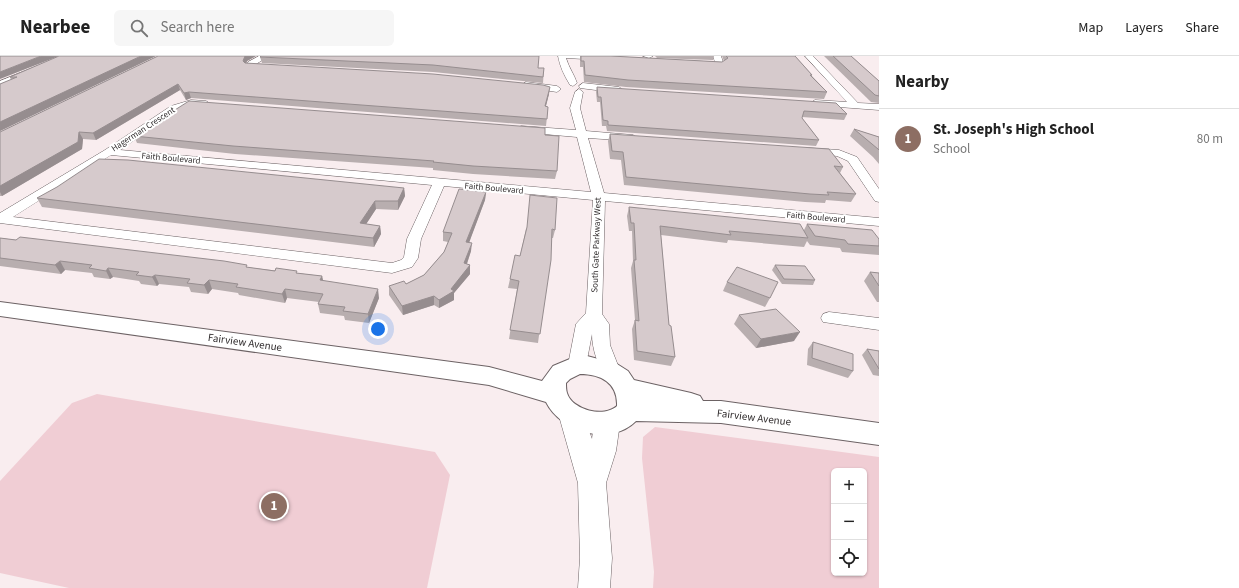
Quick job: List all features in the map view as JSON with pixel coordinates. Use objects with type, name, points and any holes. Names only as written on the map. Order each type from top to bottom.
[{"type":"main road","name":"Fairview Avenue","points":[[0,309],[489,376],[563,378]]},
{"type":"main road","points":[[589,364],[601,367],[619,399],[595,424],[572,416],[564,410],[563,378],[589,364]]},
{"type":"main road","name":"Fairview Avenue","points":[[619,399],[879,434]]},
{"type":"street","points":[[54,56],[69,56]]},
{"type":"street","points":[[0,84],[69,56]]},
{"type":"street","points":[[265,56],[250,66],[279,69]]},
{"type":"street","points":[[562,56],[565,70],[562,90]]},
{"type":"street","points":[[566,56],[612,59]]},
{"type":"street","points":[[689,63],[720,65],[717,56]]},
{"type":"street","points":[[809,56],[855,105]]},
{"type":"street","points":[[565,70],[570,75],[573,83],[582,90]]},
{"type":"street","points":[[562,90],[573,83]]},
{"type":"street","points":[[516,84],[562,90],[582,90]]},
{"type":"street","name":"South Gate Parkway West","points":[[562,90],[570,104],[575,108],[599,197],[594,314],[600,324],[601,345],[619,399]]},
{"type":"street","points":[[575,108],[582,90]]},
{"type":"street","points":[[807,102],[879,107]]},
{"type":"street","name":"Hagerman Crescent","points":[[0,219],[109,152],[178,106],[198,103],[219,107]]},
{"type":"street","points":[[511,129],[643,139]]},
{"type":"street","points":[[798,150],[830,151],[853,159],[856,167],[879,198]]},
{"type":"street","name":"Faith Boulevard","points":[[109,152],[879,222]]},
{"type":"street","name":"Hagerman Crescent","points":[[0,219],[353,262],[385,268],[397,267],[407,263],[411,258],[413,241],[440,183]]},
{"type":"street","name":"South Gate Parkway West","points":[[563,378],[585,324],[594,314]]},
{"type":"street","points":[[829,318],[879,324]]},
{"type":"street","points":[[592,483],[619,399]]},
{"type":"street","points":[[572,416],[592,483],[596,558],[594,588]]},
{"type":"shaded area","points":[[97,394],[435,452],[450,475],[427,588],[69,588],[0,573],[0,481],[72,403]]},
{"type":"shaded area","points":[[655,427],[879,457],[879,588],[653,588],[654,572],[642,458],[643,437]]},
{"type":"building","points":[[0,56],[41,56],[0,72]]},
{"type":"building","points":[[59,56],[141,56],[0,122],[0,84],[17,77],[10,77]]},
{"type":"building","points":[[158,56],[245,56],[243,61],[245,63],[433,74],[543,85],[550,87],[545,106],[548,107],[547,119],[189,92],[184,93],[178,84],[93,133],[79,132],[78,142],[0,186],[0,132]]},
{"type":"building","points":[[539,56],[538,68],[544,68],[543,77],[433,65],[260,57]]},
{"type":"building","points":[[581,56],[611,56],[722,62],[728,58],[726,56],[795,56],[812,75],[810,75],[827,92],[628,80],[585,75],[584,61],[581,61]]},
{"type":"building","points":[[833,56],[851,56],[879,81],[879,96],[875,95]]},
{"type":"building","points":[[597,87],[836,103],[847,114],[804,111],[802,118],[819,140],[608,125],[608,121],[603,120],[601,97],[598,97]]},
{"type":"building","points":[[189,101],[545,128],[545,135],[559,136],[557,171],[473,166],[433,162],[434,161],[233,146],[134,136]]},
{"type":"building","points":[[854,129],[879,137],[879,150],[878,149]]},
{"type":"building","points":[[610,134],[829,149],[843,167],[834,166],[856,194],[827,192],[829,195],[810,194],[626,177],[623,152],[612,151]]},
{"type":"building","points":[[99,159],[128,160],[404,188],[398,201],[375,201],[360,223],[380,226],[373,238],[37,198],[57,187]]},
{"type":"building","points":[[459,189],[486,192],[466,242],[472,243],[464,263],[470,265],[451,289],[454,291],[439,300],[434,296],[402,306],[389,286],[404,281],[406,284],[424,275],[444,252],[452,233],[443,232]]},
{"type":"building","points":[[530,195],[557,198],[555,230],[552,229],[551,260],[540,334],[510,330],[519,281],[510,279],[515,255],[520,256],[527,227]]},
{"type":"building","points":[[629,207],[800,224],[808,238],[729,231],[731,235],[660,226],[669,325],[671,326],[675,357],[637,351],[635,320],[639,321],[634,260],[636,260],[634,223],[631,223]]},
{"type":"building","points":[[807,224],[872,230],[879,239],[879,246],[848,244],[845,240],[815,236]]},
{"type":"building","points":[[20,237],[224,261],[247,265],[246,267],[275,271],[276,268],[297,271],[296,273],[322,276],[320,280],[378,289],[368,314],[343,311],[345,307],[318,304],[323,294],[285,289],[282,294],[236,287],[238,284],[209,280],[204,285],[187,283],[190,279],[155,275],[152,277],[136,275],[139,272],[108,268],[106,271],[89,268],[92,265],[60,261],[55,265],[0,258],[0,238],[16,240]]},
{"type":"building","points":[[775,265],[805,266],[815,280],[784,279]]},
{"type":"building","points":[[737,267],[778,282],[770,298],[727,282]]},
{"type":"building","points":[[870,272],[879,273],[879,286]]},
{"type":"building","points":[[776,309],[800,332],[761,339],[739,315]]},
{"type":"building","points":[[813,342],[853,354],[853,371],[812,358]]},
{"type":"building","points":[[867,349],[879,351],[879,369]]},
{"type":"place","name":"St. Joseph's High School","points":[[274,506]]}]
